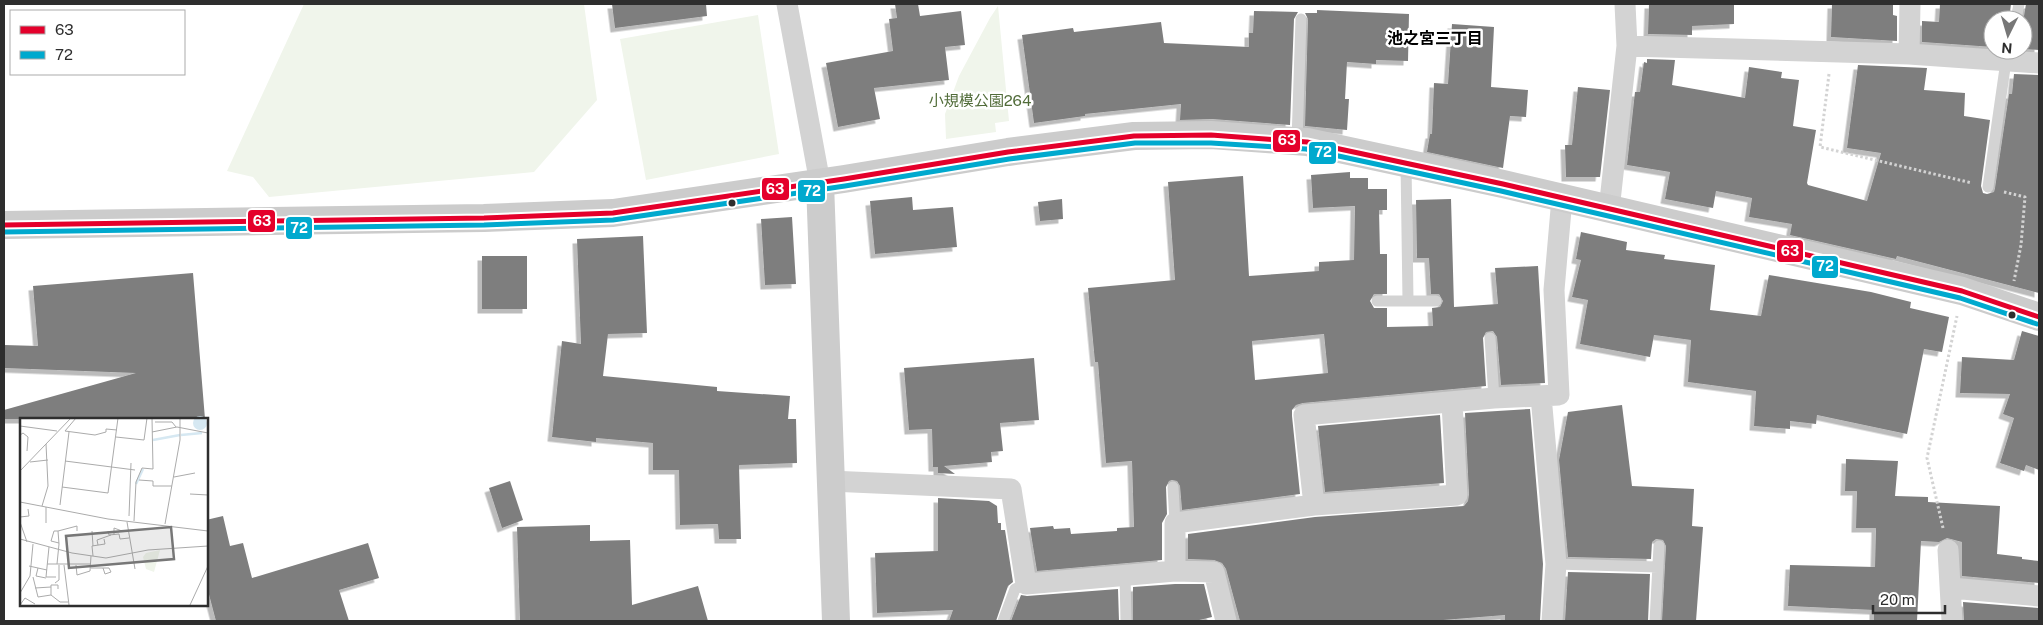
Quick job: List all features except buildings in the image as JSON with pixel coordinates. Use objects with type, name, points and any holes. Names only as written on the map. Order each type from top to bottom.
[{"type":"street","points":[[787,4],[820,183],[836,621]]},
{"type":"street","points":[[1609,210],[1627,46],[1625,4]]},
{"type":"street","points":[[1909,54],[1910,4]]},
{"type":"street","points":[[1627,46],[1983,56]]},
{"type":"street","points":[[2024,60],[2039,63]]},
{"type":"street","points":[[4,225],[484,218],[613,213],[820,183],[1008,152],[1134,136],[1211,135],[1297,141],[1406,163],[1962,292],[2039,317]]},
{"type":"street","points":[[1314,505],[1304,415],[1494,398],[1558,395],[1554,290],[1562,198]]},
{"type":"street","points":[[1541,396],[1556,564],[1552,621]]},
{"type":"street","points":[[1175,571],[1175,523],[1314,505],[1457,495],[1452,403]]},
{"type":"street","points":[[830,481],[1011,489],[1026,584],[1175,571],[1214,572],[1226,621]]},
{"type":"street","points":[[1948,550],[1952,621]]},
{"type":"street","points":[[1951,588],[2039,596]]},
{"type":"lane","points":[[1297,141],[1301,19]]},
{"type":"lane","points":[[1988,187],[2009,60]]},
{"type":"lane","points":[[1406,163],[1408,300]]},
{"type":"lane","points":[[1377,301],[1436,300]]},
{"type":"lane","points":[[1490,338],[1494,398]]},
{"type":"lane","points":[[1173,487],[1175,523]]},
{"type":"lane","points":[[1655,621],[1659,546]]},
{"type":"lane","points":[[1556,564],[1658,567]]},
{"type":"lane","points":[[1125,575],[1126,621]]},
{"type":"lane","points":[[1003,621],[1015,589],[1026,584]]},
{"type":"path","points":[[1832,52],[1820,147],[1988,187],[2025,198],[2021,245],[2008,306]]},
{"type":"path","points":[[1948,550],[1927,458],[1962,292]]},
{"type":"green space","points":[[304,4],[584,4],[597,100],[534,172],[269,197],[253,177],[227,171]]},
{"type":"green space","name":"小規模公園264","points":[[998,6],[1009,121],[995,123],[996,132],[946,139],[945,114],[959,76]]},
{"type":"green space","points":[[758,15],[779,154],[646,180],[620,39]]},
{"type":"transit line","name":"63","points":[[4,225],[484,218],[613,213],[844,179],[1008,152],[1134,136],[1211,135],[1307,142],[1503,184],[1962,291],[2039,317]]},
{"type":"transit line","name":"72","points":[[4,232],[484,225],[613,220],[845,186],[1009,159],[1135,143],[1211,143],[1306,149],[1501,191],[1960,298],[2037,324]]},
{"type":"district","name":"池之宮三丁目","points":[[1435,38]]}]
